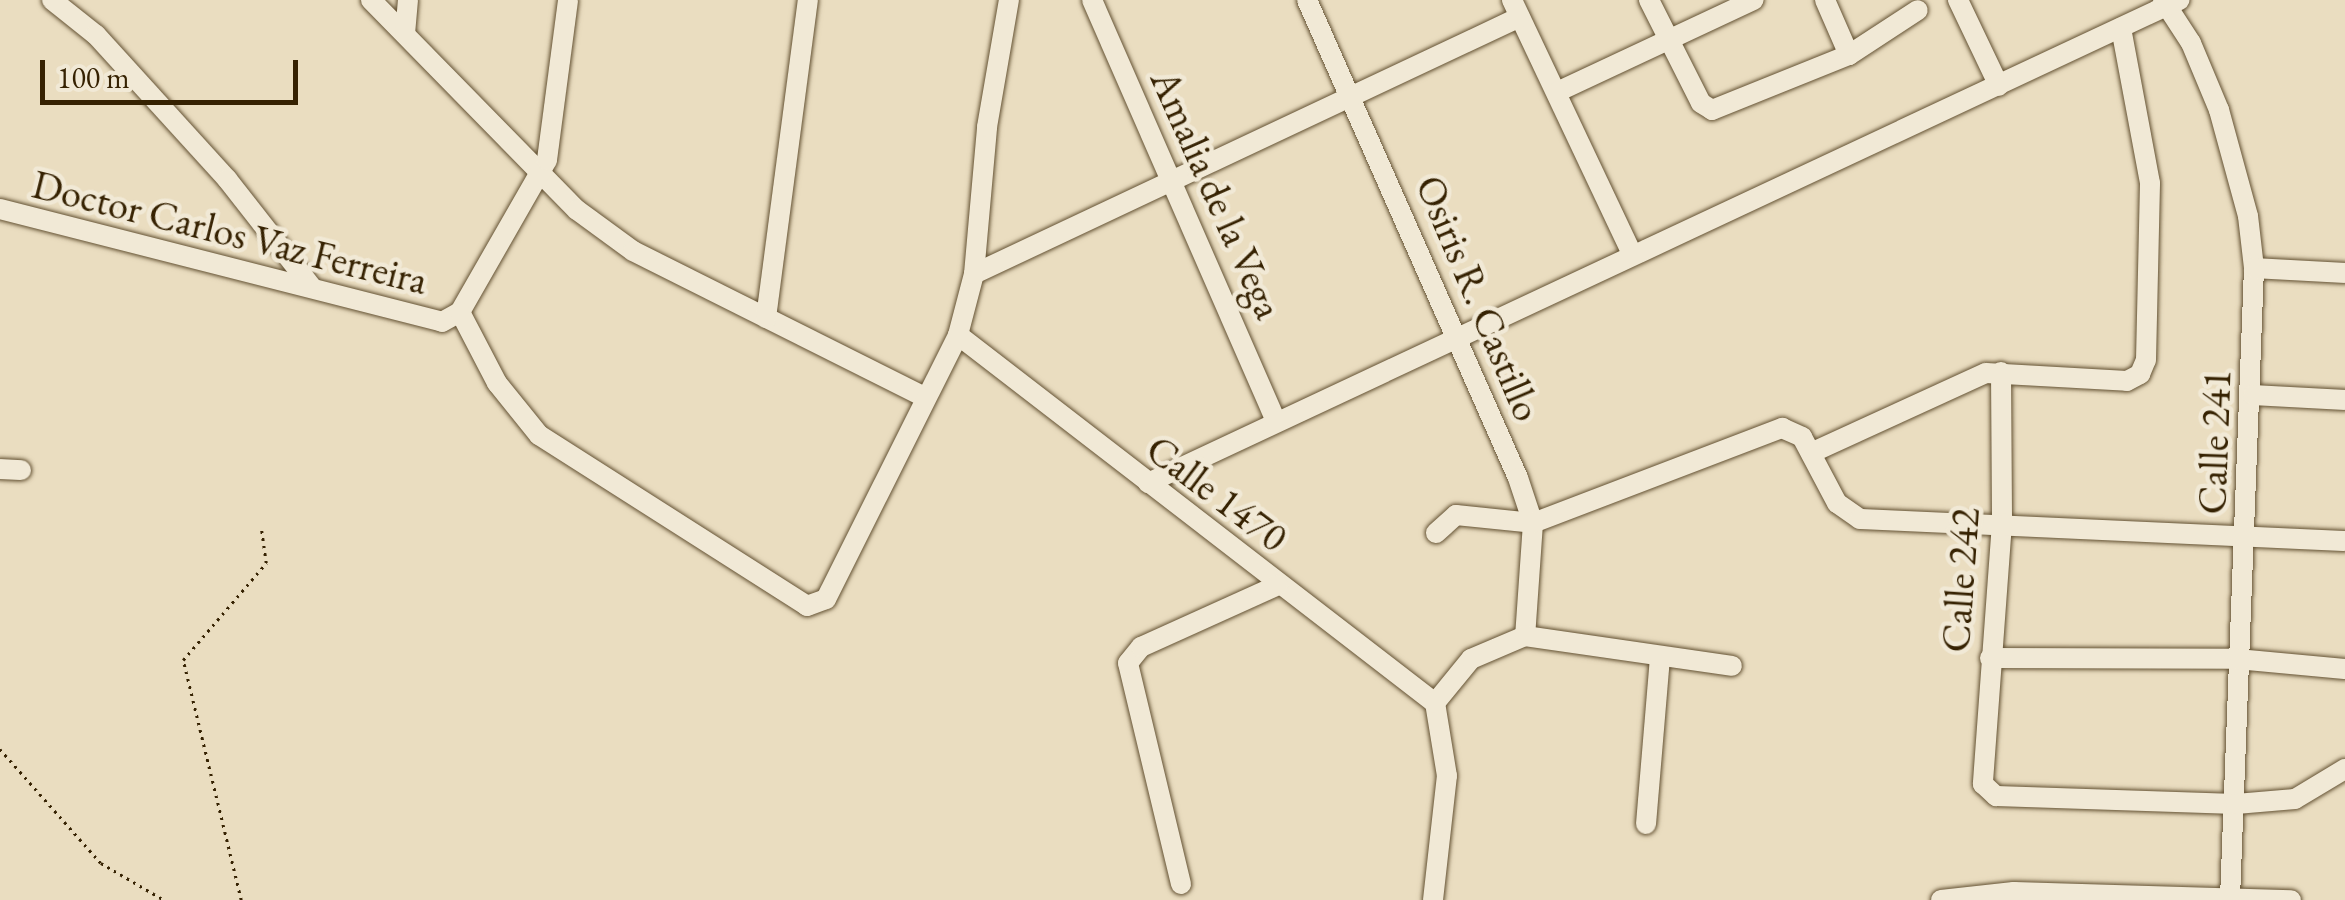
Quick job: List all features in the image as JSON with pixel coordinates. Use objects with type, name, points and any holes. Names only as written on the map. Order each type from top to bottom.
[{"type":"street","points":[[52,0],[96,35],[228,178],[311,286]]},
{"type":"street","points":[[371,0],[540,172],[633,251],[924,397]]},
{"type":"street","points":[[404,34],[408,0]]},
{"type":"street","points":[[568,0],[540,172],[452,317],[539,435],[806,606],[826,599],[958,335],[974,274],[986,127],[1010,0]]},
{"type":"street","points":[[766,318],[808,0]]},
{"type":"street","name":"Amalia de la Vega","points":[[1092,0],[1174,178],[1276,418]]},
{"type":"street","name":"Osiris R. Castillo","points":[[1307,0],[1461,340],[1533,523],[1525,636]]},
{"type":"street","points":[[1649,0],[1701,103],[1712,110],[1730,109],[1849,54],[1918,10]]},
{"type":"street","points":[[1557,92],[1753,0]]},
{"type":"street","points":[[1825,0],[1849,54]]},
{"type":"street","points":[[1958,0],[1999,86]]},
{"type":"street","points":[[1148,482],[1276,418],[1461,340],[1632,254],[1999,86],[2169,2]]},
{"type":"street","name":"Calle 241","points":[[2169,2],[2219,110],[2248,216],[2254,268],[2253,395],[2237,660],[2236,804],[2230,898]]},
{"type":"street","points":[[974,274],[1352,96],[1516,9],[1632,254]]},
{"type":"street","points":[[1811,453],[2001,372],[2127,381],[2146,360],[2150,182],[2121,28]]},
{"type":"street","name":"Doctor Carlos Vaz Ferreira","points":[[0,209],[452,317]]},
{"type":"street","points":[[2254,268],[2345,273]]},
{"type":"street","name":"Calle 1470","points":[[958,335],[1435,703]]},
{"type":"street","name":"Calle 242","points":[[2001,372],[2002,522],[1981,772],[1989,790],[1996,796],[2236,804]]},
{"type":"street","points":[[2253,395],[2345,400]]},
{"type":"street","points":[[1436,533],[1456,515],[1533,523],[1782,428],[1802,436],[1845,514],[1885,522],[2002,522],[2245,539],[2345,541]]},
{"type":"street","points":[[1180,884],[1128,663],[1141,647],[1278,584]]},
{"type":"street","points":[[1433,900],[1447,776],[1435,703],[1471,659],[1525,636],[1732,666]]},
{"type":"street","points":[[1646,824],[1660,657]]},
{"type":"street","points":[[1990,658],[2237,660],[2345,669]]},
{"type":"street","points":[[2236,804],[2295,799],[2345,769]]},
{"type":"street","points":[[1940,900],[2014,892],[2289,900]]},
{"type":"path","points":[[242,900],[183,660],[266,563],[261,527]]},
{"type":"path","points":[[0,748],[101,863],[164,900]]}]
